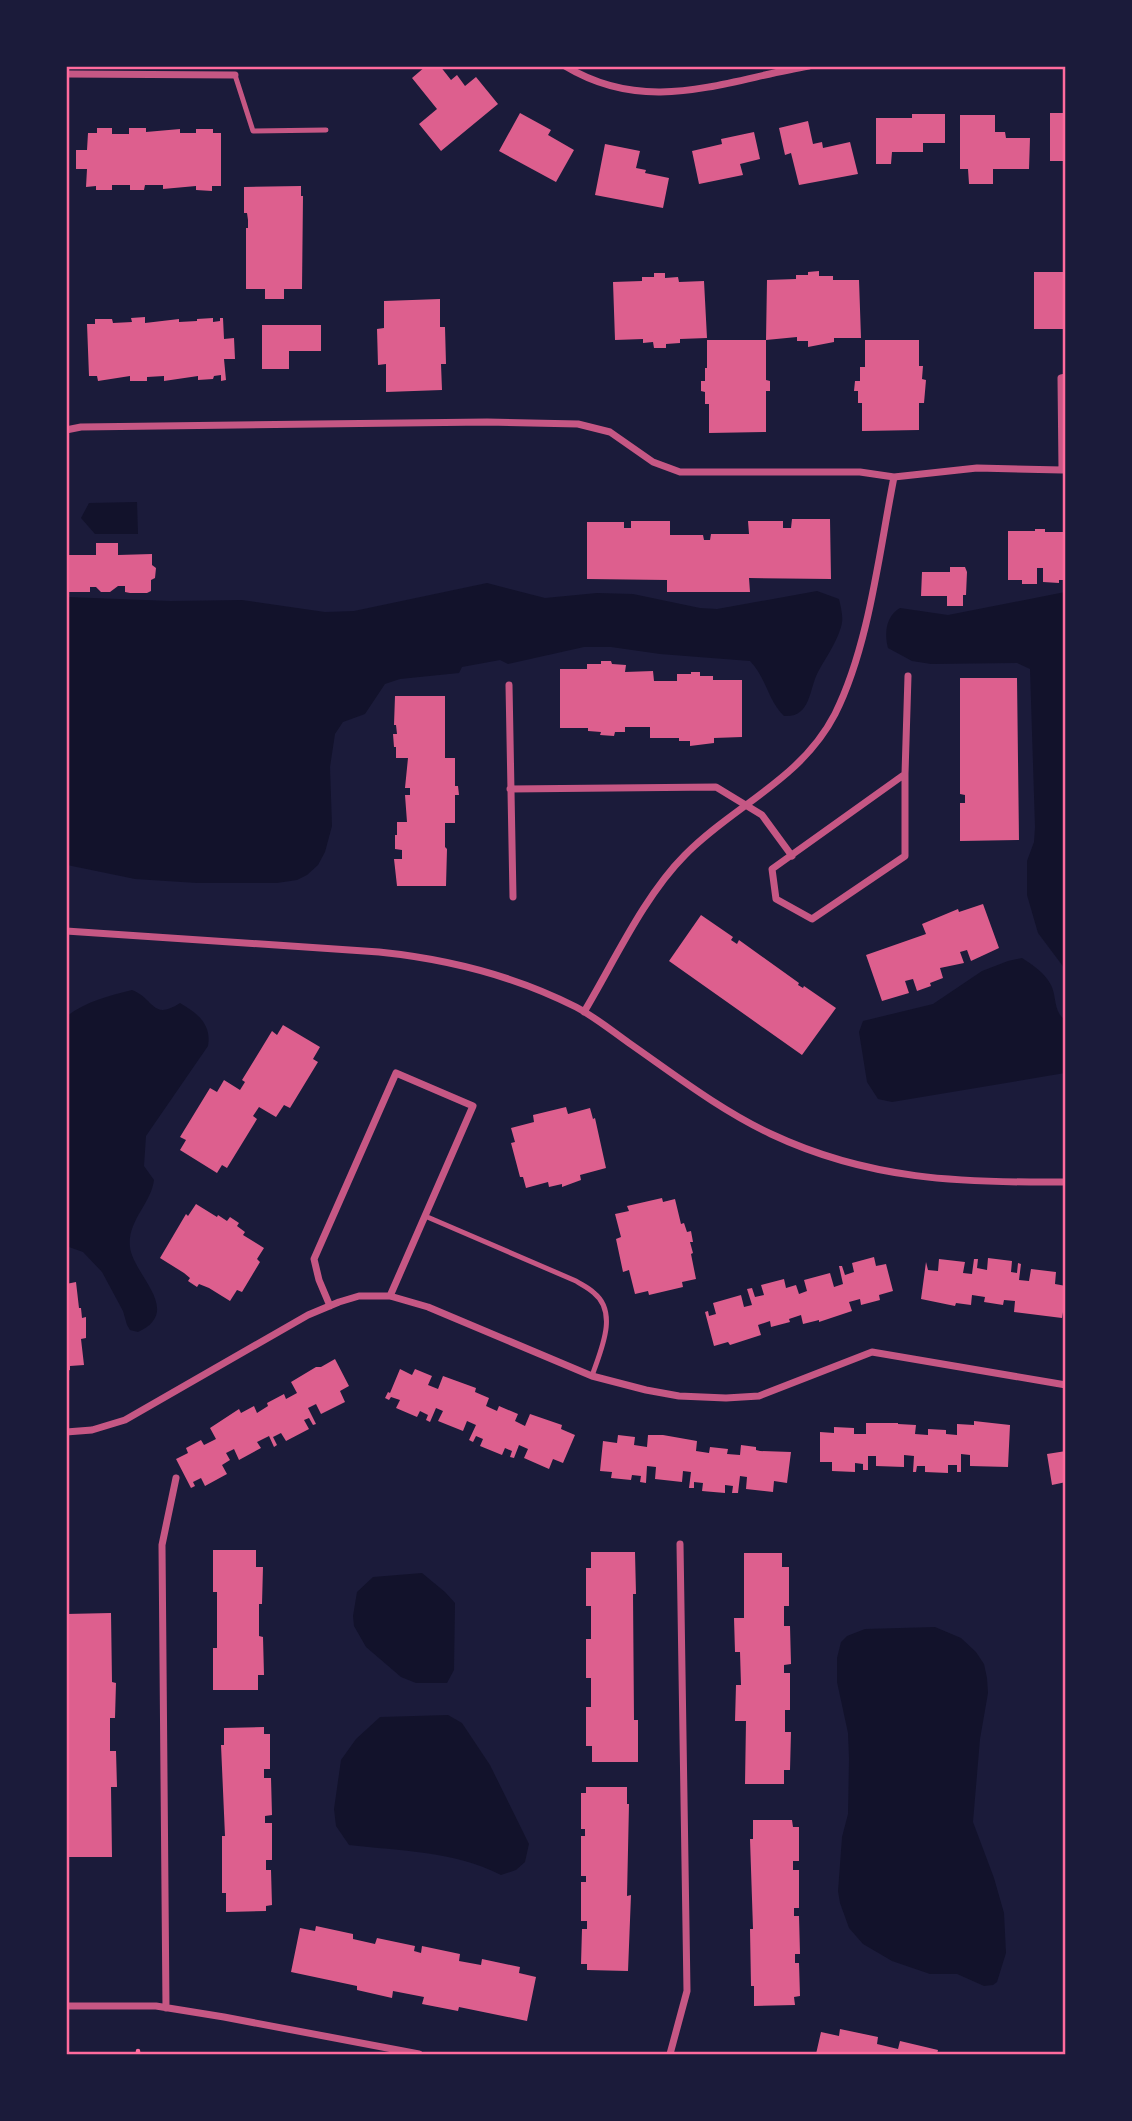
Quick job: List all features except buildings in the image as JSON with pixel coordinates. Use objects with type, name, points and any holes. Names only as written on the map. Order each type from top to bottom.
[{"type":"street","points":[[565,66],[579,75],[612,88],[657,93],[681,92],[809,66]]},
{"type":"street","points":[[66,75],[235,75]]},
{"type":"street","points":[[66,430],[81,427],[487,422],[578,424],[610,432],[653,462],[680,472],[860,472],[894,477],[976,468],[1064,470],[1061,377],[1066,377]]},
{"type":"street","points":[[584,1012],[663,881],[683,857],[713,829],[783,778],[808,754],[834,716],[859,653],[894,477]]},
{"type":"street","points":[[905,774],[772,869],[776,899],[813,919],[905,856],[908,677]]},
{"type":"street","points":[[509,685],[513,897]]},
{"type":"street","points":[[510,789],[716,787],[762,815],[792,856]]},
{"type":"street","points":[[66,932],[413,956],[502,977],[584,1012],[720,1106],[769,1133],[821,1154],[886,1172],[940,1181],[1066,1182]]},
{"type":"street","points":[[330,1306],[314,1259],[396,1073],[473,1106],[390,1296]]},
{"type":"street","points":[[66,1432],[92,1430],[125,1420],[308,1315],[359,1296],[390,1296],[428,1307],[592,1376],[668,1394],[702,1398],[758,1396],[872,1352],[1066,1385]]},
{"type":"street","points":[[166,2008],[162,1545],[176,1478]]},
{"type":"street","points":[[670,2054],[687,1991],[680,1544]]},
{"type":"street","points":[[66,2007],[166,2008],[419,2054]]},
{"type":"lane","points":[[235,75],[253,131],[326,130]]},
{"type":"lane","points":[[425,1216],[576,1281],[597,1294],[607,1312],[605,1335],[592,1376]]},
{"type":"shaded area","points":[[137,502],[138,534],[95,534],[81,518],[89,503]]},
{"type":"shaded area","points":[[487,583],[545,598],[597,593],[633,594],[717,609],[817,591],[839,599],[842,624],[834,645],[818,672],[808,701],[793,715],[784,716],[779,710],[750,661],[611,647],[584,647],[508,664],[500,660],[462,667],[459,673],[400,679],[385,684],[365,714],[343,722],[335,734],[330,767],[332,826],[325,852],[318,865],[297,880],[277,883],[197,883],[135,879],[67,865],[67,597],[171,601],[242,600],[325,612],[354,611]]},
{"type":"shaded area","points":[[1066,592],[1065,969],[1038,933],[1027,895],[1027,861],[1034,842],[1035,827],[1030,669],[1017,663],[931,664],[912,661],[888,648],[886,637],[889,620],[900,608],[948,615]]},
{"type":"shaded area","points":[[1022,958],[1048,981],[1057,1008],[1065,1020],[1065,1073],[892,1102],[878,1099],[867,1082],[859,1032],[863,1021],[933,1004],[982,971]]},
{"type":"shaded area","points":[[132,990],[159,1009],[171,1008],[180,1003],[202,1020],[209,1038],[208,1046],[146,1136],[144,1166],[154,1180],[149,1197],[132,1229],[130,1247],[133,1258],[152,1292],[157,1314],[151,1323],[138,1332],[130,1330],[127,1325],[123,1311],[102,1272],[83,1252],[66,1246],[67,1016],[90,1003]]},
{"type":"shaded area","points":[[422,1573],[455,1603],[454,1670],[447,1683],[416,1683],[401,1677],[366,1647],[354,1626],[357,1592],[373,1577]]},
{"type":"shaded area","points":[[935,1627],[961,1638],[976,1652],[984,1664],[987,1678],[988,1693],[980,1739],[973,1822],[1004,1913],[1006,1953],[997,1982],[993,1985],[984,1986],[957,1974],[930,1974],[892,1961],[863,1944],[849,1928],[838,1891],[842,1837],[848,1814],[849,1759],[848,1733],[837,1682],[837,1658],[841,1642],[847,1636],[865,1629]]},
{"type":"shaded area","points":[[448,1715],[462,1723],[490,1765],[529,1844],[525,1862],[516,1870],[501,1875],[465,1861],[446,1857],[349,1845],[336,1826],[334,1809],[341,1760],[356,1739],[380,1717]]}]
